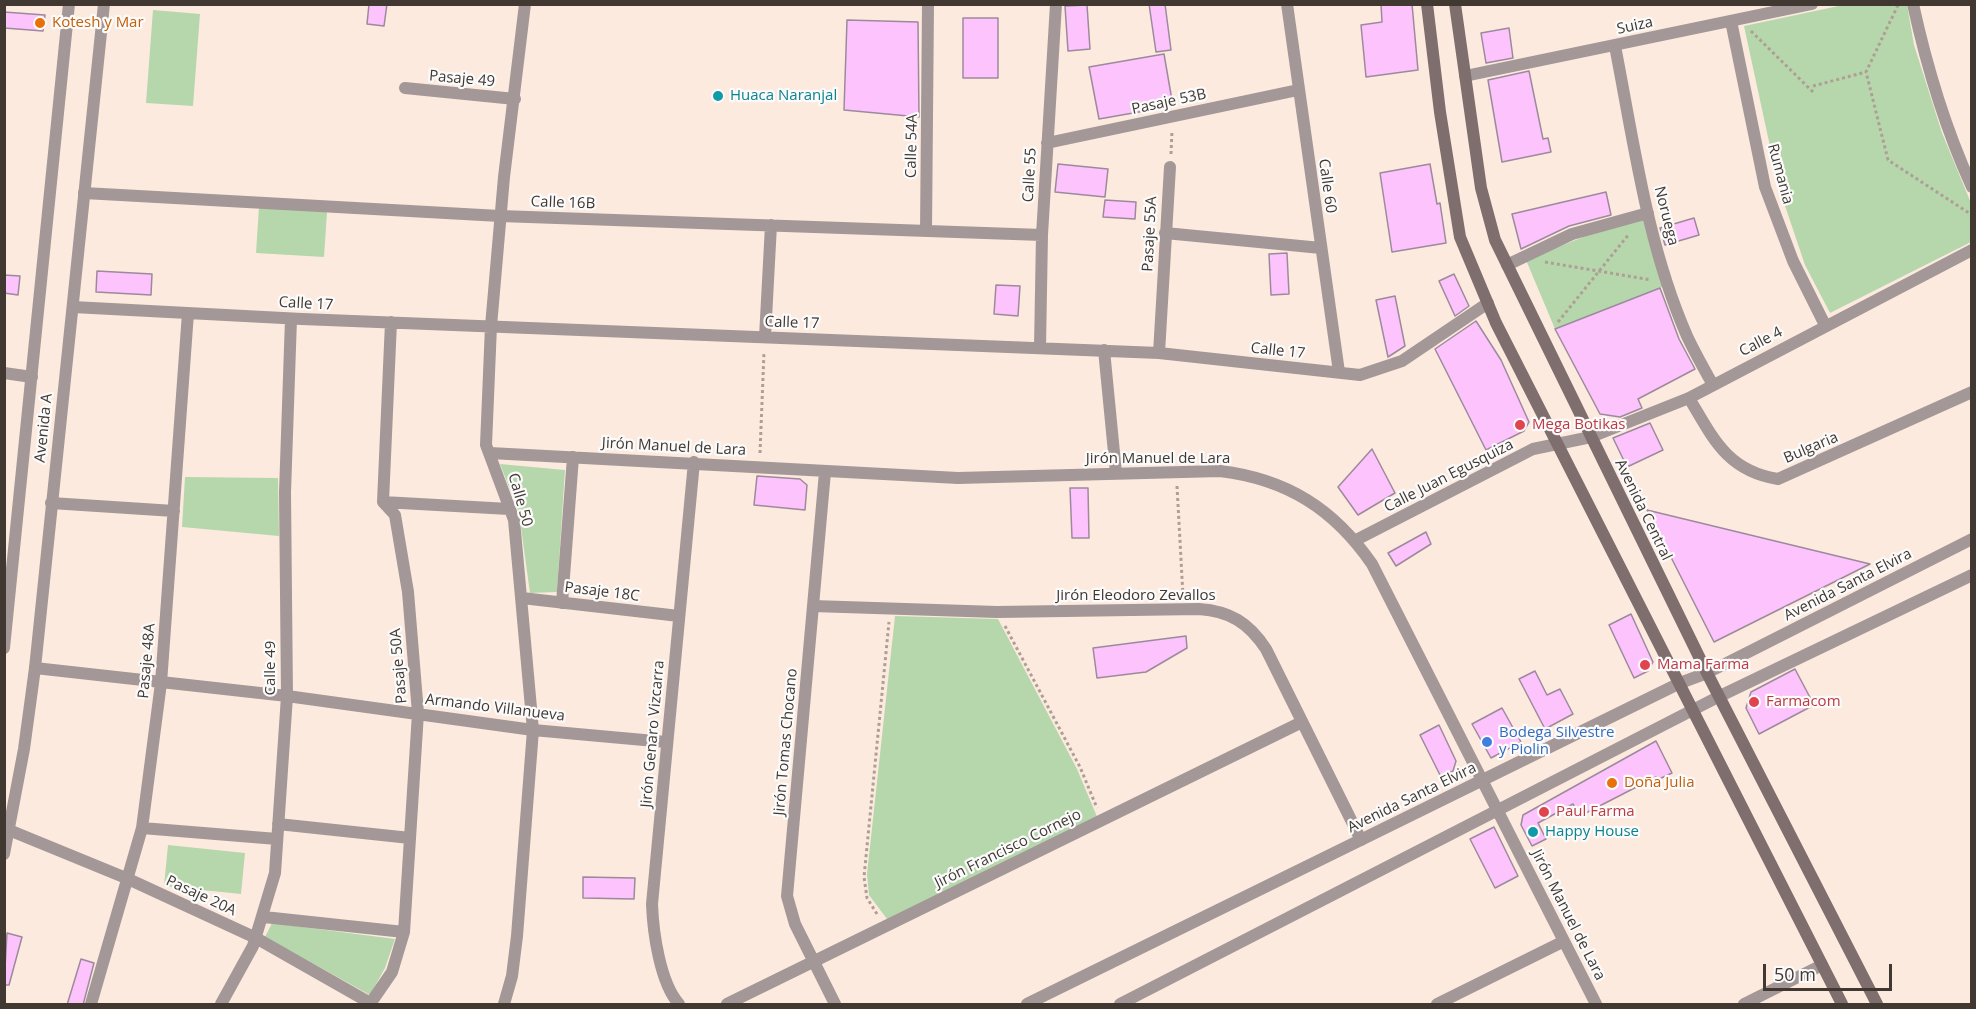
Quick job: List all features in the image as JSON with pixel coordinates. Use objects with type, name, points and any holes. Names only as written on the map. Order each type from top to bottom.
[{"type":"main road","points":[[1427,4],[1440,111],[1460,237],[1488,303],[1558,444],[1842,1005]]},
{"type":"main road","name":"Avenida Central","points":[[1455,4],[1481,188],[1495,240],[1707,673],[1877,1005]]},
{"type":"street","name":"Avenida A","points":[[4,648],[69,4]]},
{"type":"street","name":"Avenida A","points":[[4,854],[35,668],[104,4]]},
{"type":"street","name":"Calle 50","points":[[504,1005],[512,976],[517,936],[533,730],[514,520],[486,445],[490,326],[500,216],[525,4]]},
{"type":"street","name":"Calle 54A","points":[[926,231],[928,4]]},
{"type":"street","name":"Calle 55","points":[[1040,347],[1042,235],[1056,4]]},
{"type":"street","name":"Calle 60","points":[[1287,4],[1339,372]]},
{"type":"street","name":"Suiza","points":[[1465,76],[1812,4]]},
{"type":"street","points":[[1913,4],[1938,102],[1951,141],[1971,187]]},
{"type":"street","name":"Rumania","points":[[1731,21],[1764,187],[1793,261],[1825,325]]},
{"type":"street","name":"Noruega","points":[[1615,46],[1648,213],[1673,299],[1687,336],[1713,385]]},
{"type":"street","name":"Pasaje 49","points":[[405,88],[515,99]]},
{"type":"street","name":"Pasaje 53B","points":[[1047,143],[1298,90]]},
{"type":"street","name":"Pasaje 55A","points":[[1159,353],[1170,167]]},
{"type":"street","name":"Calle 16B","points":[[84,193],[500,216],[1042,235]]},
{"type":"street","points":[[1507,265],[1572,234],[1648,213]]},
{"type":"street","points":[[765,337],[771,225]]},
{"type":"street","points":[[1165,233],[1321,248]]},
{"type":"street","name":"Calle 4","points":[[1558,444],[1591,437],[1689,398],[1971,250]]},
{"type":"street","name":"Calle 17","points":[[73,307],[291,319],[1104,350],[1159,353],[1360,375],[1402,361],[1488,303]]},
{"type":"street","name":"Pasaje 48A","points":[[91,1005],[142,828],[161,683],[188,313]]},
{"type":"street","name":"Calle 49","points":[[221,1005],[256,938],[275,873],[287,696],[285,492],[291,319]]},
{"type":"street","points":[[391,322],[383,502],[509,509]]},
{"type":"street","points":[[1104,350],[1116,473]]},
{"type":"street","points":[[4,373],[32,377]]},
{"type":"street","name":"Bulgaria","points":[[1689,398],[1719,447],[1737,464],[1757,476],[1778,478],[1971,392]]},
{"type":"street","name":"Calle Juan Egusquiza","points":[[1356,540],[1533,449],[1558,444]]},
{"type":"street","name":"Jirón Manuel de Lara","points":[[490,453],[694,462],[825,472],[958,478],[1220,471],[1272,483],[1325,511],[1356,540],[1388,592],[1596,1005]]},
{"type":"street","points":[[561,603],[573,457]]},
{"type":"street","name":"Jirón Genaro Vizcarra","points":[[673,1002],[652,919],[666,742],[694,462]]},
{"type":"street","name":"Jirón Tomas Chocano","points":[[825,472],[788,896],[795,924],[835,1005]]},
{"type":"street","points":[[51,502],[174,511]]},
{"type":"street","name":"Pasaje 50A","points":[[371,1004],[392,972],[404,932],[418,713],[408,592],[395,515],[383,502]]},
{"type":"street","name":"Avenida Santa Elvira","points":[[1027,1005],[1680,682],[1707,673],[1971,539]]},
{"type":"street","points":[[1120,1005],[1720,696],[1971,575]]},
{"type":"street","name":"Pasaje 18C","points":[[522,598],[679,616]]},
{"type":"street","name":"Jirón Eleodoro Zevallos","points":[[813,606],[997,612],[1184,609],[1224,612],[1248,626],[1266,649],[1360,840]]},
{"type":"street","name":"Armando Villanueva","points":[[35,668],[287,696],[533,730],[666,742]]},
{"type":"street","name":"Jirón Francisco Cornejo","points":[[727,1005],[1302,722]]},
{"type":"street","points":[[278,824],[410,838]]},
{"type":"street","points":[[142,828],[277,838]]},
{"type":"street","name":"Pasaje 20A","points":[[7,829],[126,878],[256,938],[371,1004]]},
{"type":"street","points":[[264,917],[404,932]]},
{"type":"street","points":[[1437,1005],[1564,941]]},
{"type":"street","points":[[1744,1005],[1822,965]]},
{"type":"path","points":[[1898,4],[1866,72],[1888,160],[1971,215]]},
{"type":"path","points":[[1748,27],[1815,94]]},
{"type":"path","points":[[1814,86],[1866,72]]},
{"type":"path","points":[[1168,118],[1173,141],[1170,167]]},
{"type":"path","points":[[1558,322],[1632,229]]},
{"type":"path","points":[[1541,262],[1654,280]]},
{"type":"path","points":[[759,467],[765,337]]},
{"type":"path","points":[[1176,472],[1184,609]]},
{"type":"path","points":[[885,926],[867,898],[864,878],[891,609]]},
{"type":"path","points":[[997,612],[1080,767],[1102,820]]},
{"type":"green space","points":[[1848,4],[1907,5],[1914,45],[1942,133],[1971,203],[1971,242],[1830,313],[1805,265],[1779,188],[1744,26]]},
{"type":"green space","points":[[153,10],[200,14],[193,106],[146,103]]},
{"type":"green space","points":[[259,207],[327,212],[324,257],[256,253]]},
{"type":"green space","points":[[1645,218],[1667,285],[1555,329],[1526,260],[1588,235]]},
{"type":"green space","points":[[500,464],[565,470],[557,592],[530,593],[519,513]]},
{"type":"green space","points":[[185,477],[278,478],[279,536],[182,527]]},
{"type":"green space","points":[[895,616],[998,619],[1077,769],[1098,819],[887,919],[869,895],[867,874]]},
{"type":"green space","points":[[168,845],[245,853],[241,894],[164,886]]},
{"type":"green space","points":[[272,923],[395,939],[385,968],[370,995],[265,937]]},
{"type":"building","points":[[369,4],[387,4],[384,26],[367,24]]},
{"type":"building","points":[[1149,4],[1165,4],[1171,50],[1156,52]]},
{"type":"building","points":[[1381,4],[1412,4],[1418,70],[1366,77],[1361,25],[1382,22]]},
{"type":"building","points":[[1087,5],[1090,49],[1068,51],[1065,6]]},
{"type":"building","points":[[4,12],[45,15],[43,31],[4,28]]},
{"type":"building","points":[[963,18],[998,18],[998,78],[963,78]]},
{"type":"building","points":[[847,20],[918,22],[919,117],[844,110]]},
{"type":"building","points":[[1509,28],[1513,58],[1486,63],[1481,33]]},
{"type":"building","points":[[1164,54],[1173,106],[1099,119],[1089,67]]},
{"type":"building","points":[[1529,71],[1543,139],[1548,138],[1551,152],[1502,162],[1488,80]]},
{"type":"building","points":[[1058,164],[1108,169],[1105,197],[1055,192]]},
{"type":"building","points":[[1430,164],[1437,204],[1440,203],[1446,243],[1392,252],[1380,173]]},
{"type":"building","points":[[1606,192],[1611,215],[1569,226],[1521,249],[1512,214]]},
{"type":"building","points":[[1105,200],[1136,202],[1135,219],[1103,217]]},
{"type":"building","points":[[1694,218],[1699,235],[1665,245],[1660,228]]},
{"type":"building","points":[[1287,253],[1289,294],[1271,295],[1269,254]]},
{"type":"building","points":[[97,271],[152,274],[151,295],[96,292]]},
{"type":"building","points":[[1454,274],[1469,306],[1455,316],[1439,281]]},
{"type":"building","points":[[4,275],[20,276],[18,295],[4,293]]},
{"type":"building","points":[[996,285],[1020,286],[1018,316],[994,314]]},
{"type":"building","points":[[1660,288],[1679,339],[1695,369],[1638,399],[1642,408],[1620,417],[1600,414],[1555,329]]},
{"type":"building","points":[[1395,296],[1405,346],[1388,357],[1376,300]]},
{"type":"building","points":[[1476,321],[1501,360],[1529,422],[1524,431],[1486,450],[1435,349]]},
{"type":"building","points":[[1650,423],[1663,450],[1627,467],[1613,438]]},
{"type":"building","points":[[1372,449],[1395,493],[1358,515],[1338,487]]},
{"type":"building","points":[[757,476],[800,479],[807,485],[805,510],[754,505]]},
{"type":"building","points":[[1070,488],[1088,488],[1089,538],[1072,538]]},
{"type":"building","points":[[1647,510],[1870,564],[1714,642]]},
{"type":"building","points":[[1426,532],[1431,544],[1396,566],[1388,553]]},
{"type":"building","points":[[1631,614],[1653,662],[1648,671],[1634,678],[1609,625]]},
{"type":"building","points":[[1186,636],[1187,648],[1146,672],[1097,678],[1093,648]]},
{"type":"building","points":[[1795,669],[1814,705],[1759,734],[1746,708],[1751,692]]},
{"type":"building","points":[[1535,671],[1547,695],[1560,689],[1573,714],[1545,729],[1519,679]]},
{"type":"building","points":[[1502,708],[1521,742],[1491,758],[1472,724]]},
{"type":"building","points":[[1439,725],[1456,761],[1453,771],[1441,777],[1420,735]]},
{"type":"building","points":[[1656,741],[1672,773],[1657,780],[1656,777],[1580,816],[1573,804],[1538,823],[1546,839],[1532,846],[1521,825],[1523,815]]},
{"type":"building","points":[[1494,827],[1518,876],[1495,888],[1470,839]]},
{"type":"building","points":[[583,877],[635,878],[634,899],[583,898]]},
{"type":"building","points":[[7,933],[22,937],[9,985],[4,985]]},
{"type":"building","points":[[81,959],[94,963],[83,1005],[67,1005]]},
{"type":"place","name":"Kotesh y Mar","points":[[40,23]]},
{"type":"place","name":"Huaca Naranjal","points":[[718,96]]},
{"type":"place","name":"Mega Botikas","points":[[1520,425]]},
{"type":"place","name":"Mama Farma","points":[[1645,665]]},
{"type":"place","name":"Farmacom","points":[[1754,702]]},
{"type":"place","name":"Bodega Silvestre y Piolin","points":[[1487,742]]},
{"type":"place","name":"Doña Julia","points":[[1612,783]]},
{"type":"place","name":"Paul Farma","points":[[1544,812]]},
{"type":"place","name":"Happy House","points":[[1533,832]]}]
